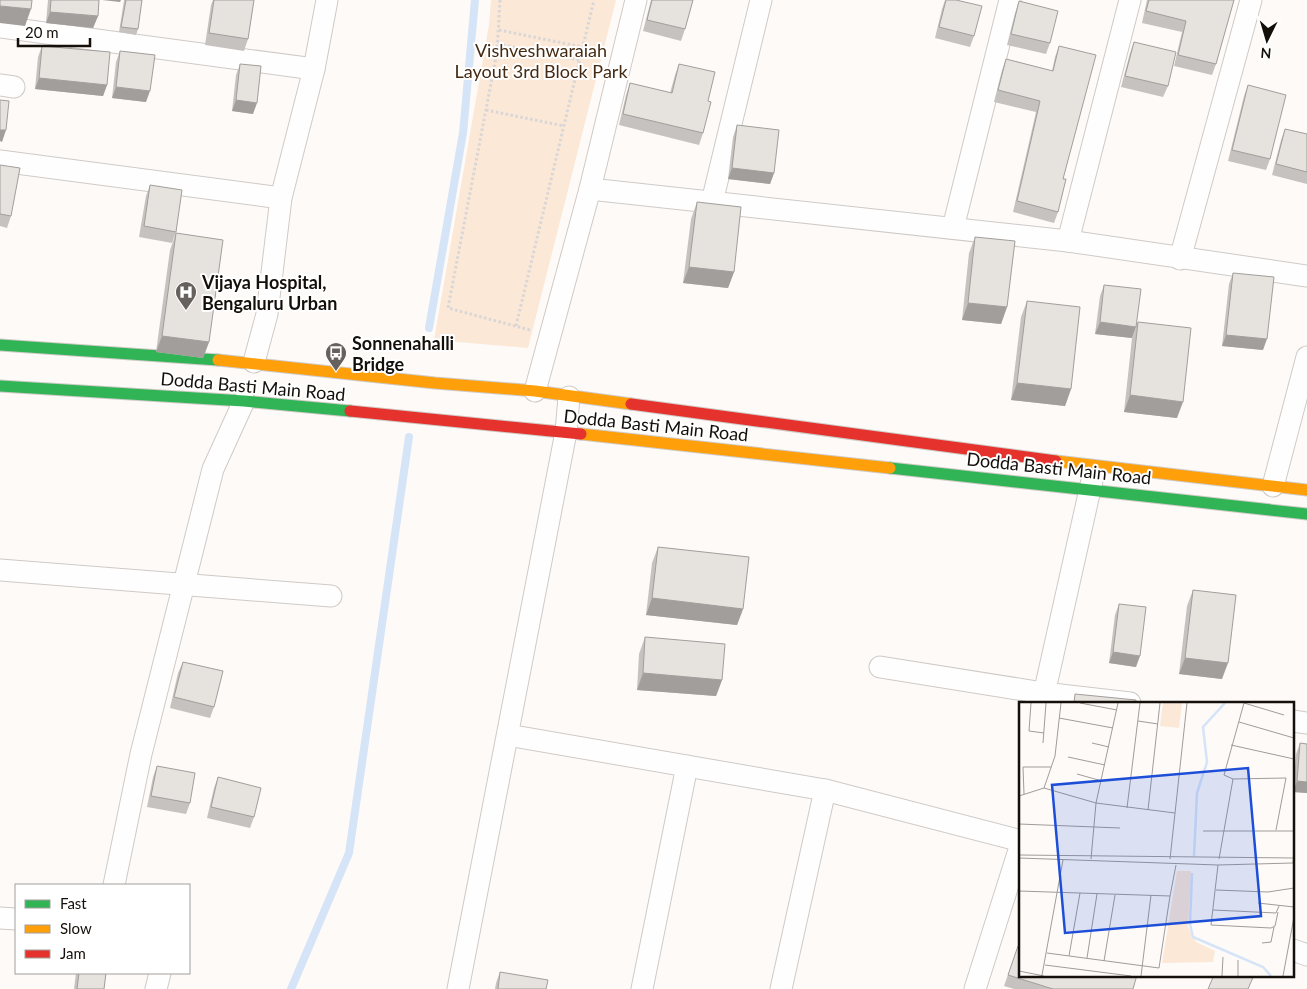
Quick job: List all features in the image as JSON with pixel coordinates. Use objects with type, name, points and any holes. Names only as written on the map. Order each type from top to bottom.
[{"type":"street","points":[[254,362],[267,314],[281,198],[314,69],[327,0]]},
{"type":"street","points":[[534,391],[590,189],[636,0]]},
{"type":"street","points":[[712,202],[761,0]]},
{"type":"street","points":[[952,228],[1010,0]]},
{"type":"street","points":[[1068,241],[1130,0]]},
{"type":"street","points":[[1180,259],[1252,0]]},
{"type":"street","points":[[0,27],[314,69]]},
{"type":"street","points":[[0,161],[281,198]]},
{"type":"street","points":[[590,189],[1068,241],[1180,259],[1307,276]]},
{"type":"street","name":"Dodda Basti Main Road","points":[[0,345],[254,362],[435,383],[534,391],[1095,466],[1307,490]]},
{"type":"street","points":[[1273,486],[1307,357]]},
{"type":"street","name":"Dodda Basti Main Road","points":[[0,386],[244,401],[566,432],[1307,514]]},
{"type":"street","points":[[458,989],[566,432],[569,397]]},
{"type":"street","points":[[114,884],[141,754],[213,469],[244,401]]},
{"type":"street","points":[[1042,698],[1095,466]]},
{"type":"street","points":[[0,570],[331,596]]},
{"type":"street","points":[[880,667],[1042,698],[1112,702]]},
{"type":"street","points":[[1294,721],[1307,723]]},
{"type":"street","points":[[508,735],[826,790],[1019,842]]},
{"type":"street","points":[[642,989],[687,766]]},
{"type":"street","points":[[781,989],[826,790]]},
{"type":"street","points":[[975,989],[1019,849]]},
{"type":"street","points":[[0,918],[15,919]]},
{"type":"street","points":[[1294,950],[1307,955]]},
{"type":"street","points":[[156,989],[160,974]]},
{"type":"path","points":[[500,0],[498,44],[448,308],[516,326],[594,0]]},
{"type":"path","points":[[499,30],[582,47]]},
{"type":"path","points":[[498,44],[579,60]]},
{"type":"path","points":[[486,110],[564,126]]},
{"type":"green space","name":"Vishveshwaraiah Layout 3rd Block Park","points":[[491,0],[616,0],[528,348],[434,340],[489,25]]},
{"type":"building","points":[[0,0],[32,0],[31,9],[0,6]]},
{"type":"building","points":[[51,0],[99,0],[98,16],[50,12]]},
{"type":"building","points":[[126,0],[142,0],[138,29],[121,27]]},
{"type":"building","points":[[214,0],[254,0],[248,39],[209,33]]},
{"type":"building","points":[[652,0],[693,0],[685,29],[647,20]]},
{"type":"building","points":[[946,0],[956,0],[982,6],[974,36],[939,27]]},
{"type":"building","points":[[1149,0],[1234,0],[1216,64],[1178,55],[1186,21],[1146,11]]},
{"type":"building","points":[[1019,1],[1058,11],[1050,43],[1011,34]]},
{"type":"building","points":[[1134,42],[1176,52],[1168,86],[1125,76]]},
{"type":"building","points":[[42,46],[110,52],[107,85],[39,78]]},
{"type":"building","points":[[1059,46],[1096,55],[1063,179],[1066,179],[1058,212],[1017,201],[1040,101],[998,90],[1006,59],[1053,71]]},
{"type":"building","points":[[120,51],[155,55],[150,91],[116,87]]},
{"type":"building","points":[[240,64],[261,66],[257,103],[236,100]]},
{"type":"building","points":[[679,64],[715,72],[708,101],[711,102],[703,133],[623,114],[630,83],[672,93]]},
{"type":"building","points":[[1248,85],[1286,95],[1270,159],[1232,150]]},
{"type":"building","points":[[0,100],[9,101],[6,130],[0,130]]},
{"type":"building","points":[[737,125],[779,130],[774,173],[732,168]]},
{"type":"building","points":[[1285,129],[1307,134],[1307,172],[1276,164]]},
{"type":"building","points":[[0,165],[20,168],[11,216],[0,214]]},
{"type":"building","points":[[150,185],[182,190],[176,232],[144,226]]},
{"type":"building","points":[[697,202],[741,207],[734,272],[689,267]]},
{"type":"building","points":[[176,233],[223,240],[209,342],[162,336]]},
{"type":"building","points":[[975,237],[1015,241],[1007,307],[968,303]]},
{"type":"building","points":[[1233,273],[1274,277],[1267,339],[1226,335]]},
{"type":"building","points":[[1104,285],[1141,289],[1136,327],[1100,322]]},
{"type":"building","points":[[1027,301],[1080,307],[1071,389],[1017,383]]},
{"type":"building","points":[[1138,322],[1191,328],[1183,402],[1130,395]]},
{"type":"building","points":[[658,547],[749,557],[743,609],[652,598]]},
{"type":"building","points":[[1193,590],[1236,595],[1228,663],[1185,658]]},
{"type":"building","points":[[1119,604],[1146,607],[1140,656],[1113,652]]},
{"type":"building","points":[[645,637],[725,644],[722,680],[643,673]]},
{"type":"building","points":[[183,662],[223,671],[214,707],[174,697]]},
{"type":"building","points":[[1075,694],[1136,700],[1136,702],[1074,702]]},
{"type":"building","points":[[1300,743],[1307,744],[1307,782],[1297,781]]},
{"type":"building","points":[[157,766],[195,773],[190,803],[151,796]]},
{"type":"building","points":[[218,777],[261,788],[254,817],[211,807]]},
{"type":"building","points":[[1018,946],[1019,976],[1137,976],[1133,989],[1053,989],[1008,975]]},
{"type":"building","points":[[500,972],[548,980],[546,989],[498,989]]},
{"type":"building","points":[[79,974],[106,974],[104,989],[77,989]]},
{"type":"building","points":[[1214,976],[1254,976],[1248,989],[1208,989]]},
{"type":"waterway","points":[[429,328],[463,133],[475,0]]},
{"type":"waterway","points":[[291,989],[349,853],[409,437]]},
{"type":"traffic: fast","points":[[0,345],[218,360]]},
{"type":"traffic: fast","points":[[0,386],[244,401],[350,411]]},
{"type":"traffic: fast","points":[[890,468],[1307,514]]},
{"type":"traffic: slow","points":[[218,360],[435,383],[535,391],[631,404]]},
{"type":"traffic: slow","points":[[581,434],[890,468]]},
{"type":"traffic: slow","points":[[1056,461],[1307,490]]},
{"type":"traffic: jam","points":[[631,404],[1056,461]]},
{"type":"traffic: jam","points":[[350,411],[581,434]]},
{"type":"place","name":"Vijaya Hospital, Bengaluru Urban","points":[[186,311]]},
{"type":"place","name":"Sonnenahalli Bridge","points":[[336,372]]}]
